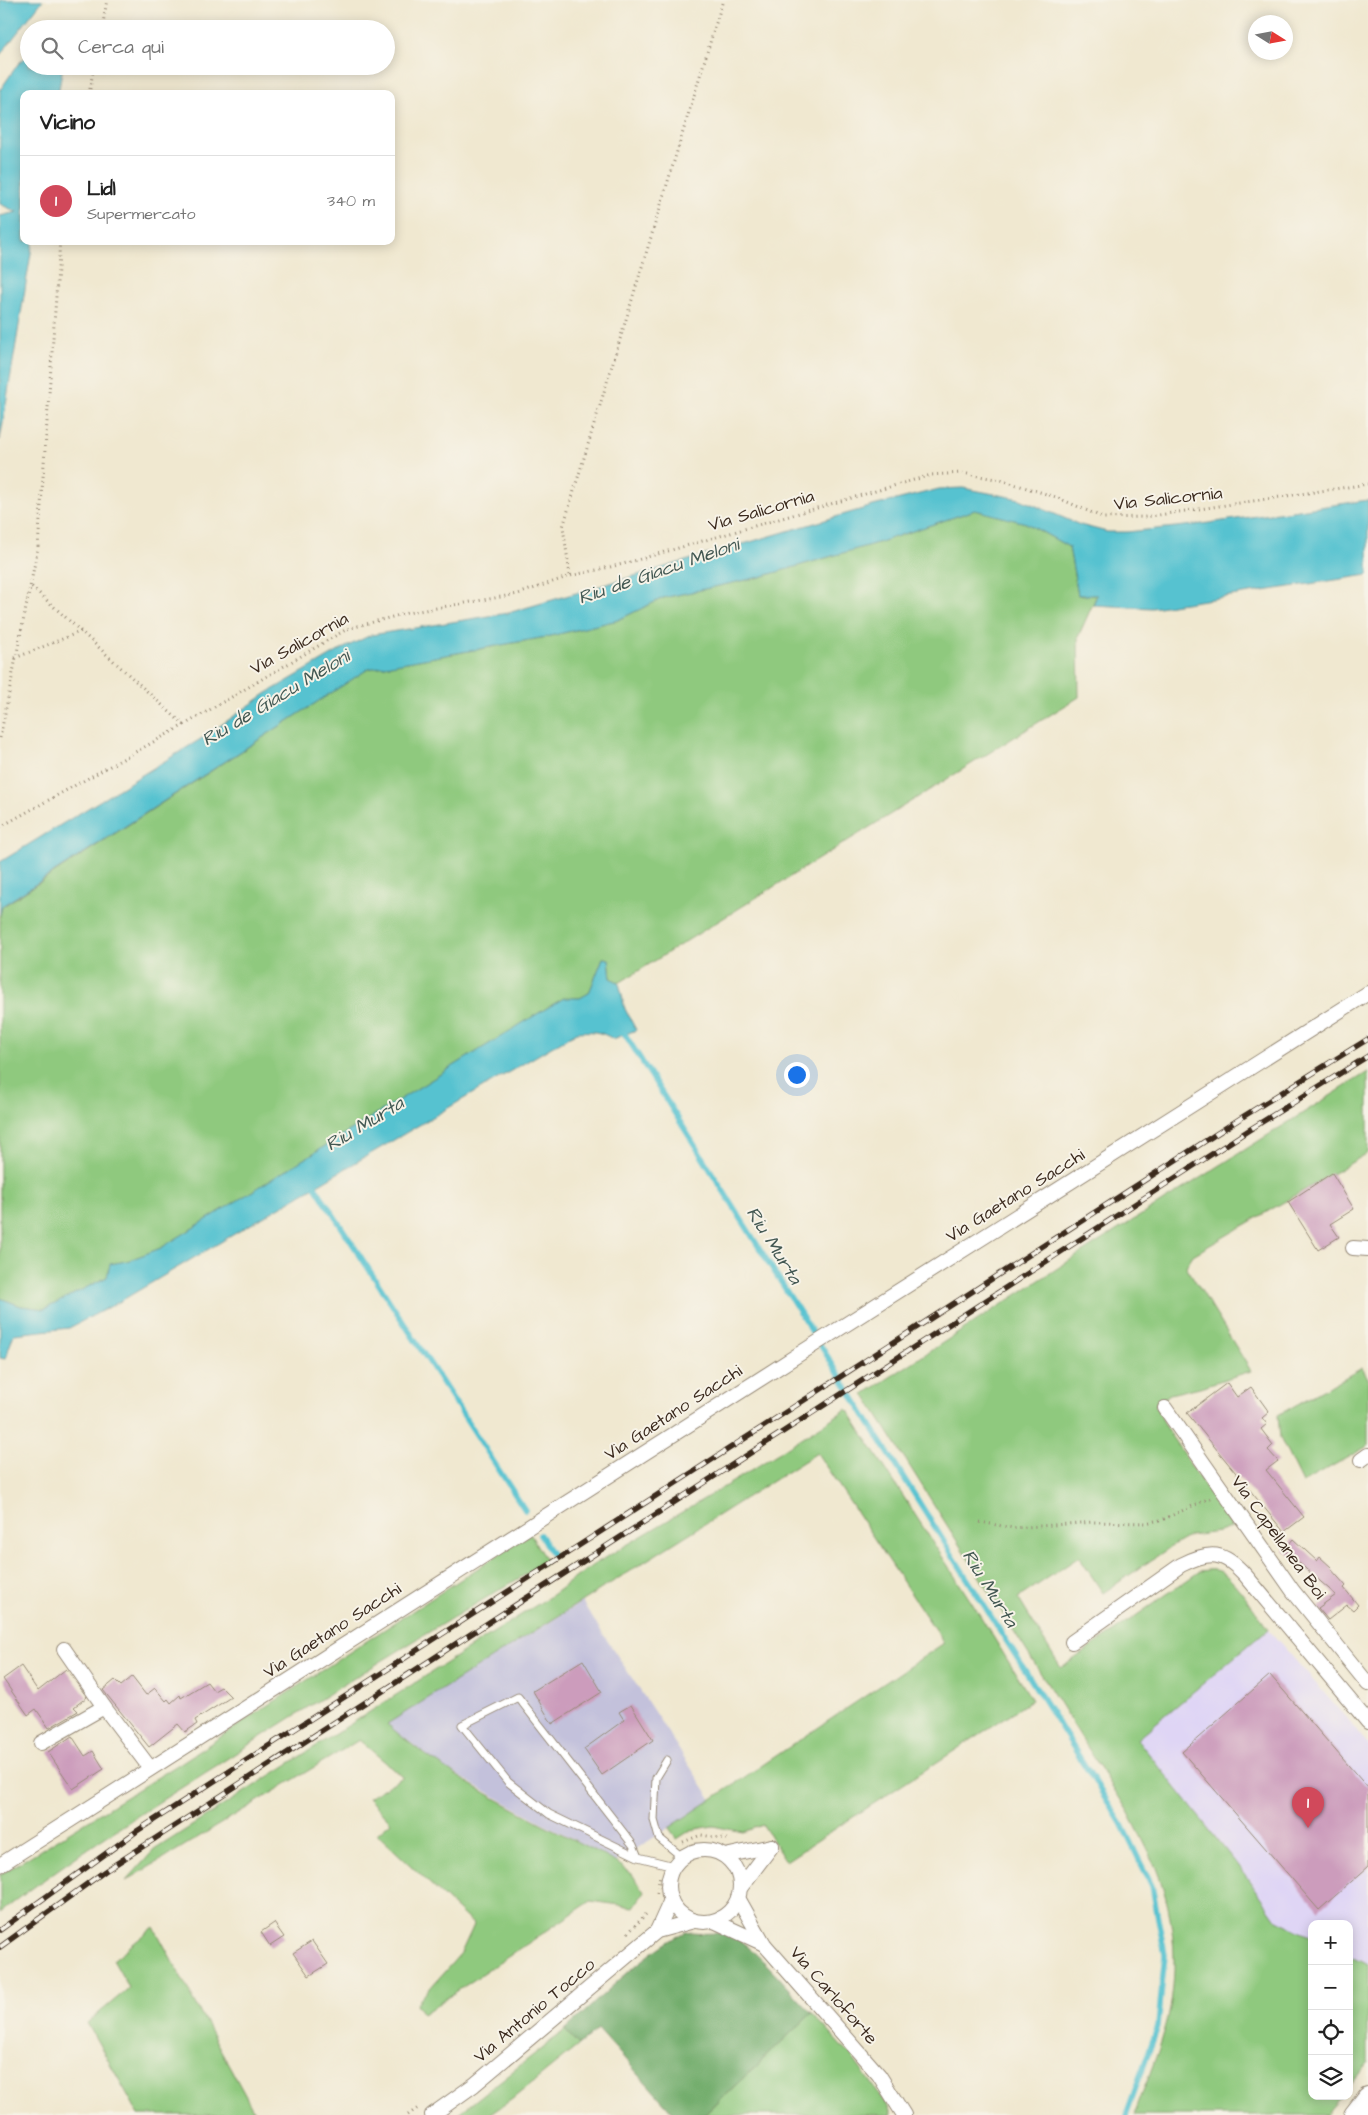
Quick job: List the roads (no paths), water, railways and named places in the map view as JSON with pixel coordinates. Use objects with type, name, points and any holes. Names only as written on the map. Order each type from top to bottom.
[{"type":"main road","points":[[1354,2115],[1368,2097]]},
{"type":"street","name":"Via Gaetano Sacchi","points":[[0,1865],[830,1334],[1368,993]]},
{"type":"street","points":[[1353,1248],[1368,1249]]},
{"type":"street","name":"Via Capellanea Boi","points":[[1165,1408],[1293,1592],[1368,1684]]},
{"type":"street","points":[[1072,1642],[1181,1565],[1208,1554],[1218,1555],[1236,1564],[1368,1722]]},
{"type":"street","points":[[64,1649],[104,1707],[150,1768]]},
{"type":"street","points":[[41,1743],[104,1707]]},
{"type":"street","points":[[726,1856],[772,1846],[739,1893],[733,1908],[724,1916],[714,1921],[694,1920],[684,1916],[671,1900],[668,1888],[673,1859],[704,1849],[726,1856],[734,1865],[739,1875],[739,1893]]},
{"type":"street","name":"Via Carloforte","points":[[739,1893],[764,1944],[879,2074],[904,2115]]},
{"type":"street","name":"Via Antonio Tocco","points":[[657,1931],[671,1900]]},
{"type":"street","name":"Via Antonio Tocco","points":[[428,2109],[474,2085],[657,1931],[694,1920]]},
{"type":"street","points":[[714,1921],[764,1944]]},
{"type":"lane","points":[[638,1856],[633,1845],[518,1697],[462,1725],[508,1782],[549,1814],[638,1856],[673,1859]]},
{"type":"lane","points":[[667,1760],[656,1778],[654,1820],[659,1838],[673,1859]]},
{"type":"water","points":[[0,0],[43,0],[27,20],[20,20],[20,29],[0,55]]},
{"type":"water","points":[[20,62],[20,75],[61,75],[59,90],[20,90],[20,245],[32,245],[0,440],[0,216],[17,212],[0,204],[0,90]]},
{"type":"water","name":"Riu de Giacu Meloni","points":[[963,488],[1020,499],[1080,525],[1107,532],[1127,532],[1195,525],[1368,500],[1368,575],[1152,608],[1093,605],[1097,595],[1078,595],[1069,547],[1026,523],[975,510],[877,543],[760,577],[663,598],[618,620],[546,637],[368,669],[2,906],[0,915],[0,862],[204,737],[267,693],[344,648],[371,635],[508,613],[873,506],[939,489]]},
{"type":"water","points":[[603,958],[609,959],[611,978],[619,983],[625,1009],[636,1030],[613,1039],[596,1032],[577,1032],[119,1302],[69,1328],[14,1334],[5,1359],[0,1358],[0,1298],[21,1306],[45,1309],[107,1277],[110,1264],[127,1261],[161,1248],[542,1011],[564,998],[580,998],[589,993]]},
{"type":"waterway","name":"Riu Murta","points":[[621,1028],[1121,1823],[1152,1886],[1165,1955],[1158,2026],[1126,2115]]},
{"type":"waterway","points":[[311,1180],[525,1510]]},
{"type":"waterway","points":[[540,1535],[552,1554]]},
{"type":"railway","points":[[0,1930],[137,1831],[1244,1116],[1368,1039]]},
{"type":"railway","points":[[0,1947],[105,1871],[1249,1130],[1368,1056]]},
{"type":"place","name":"Lidl","points":[[1308,1828]]}]
